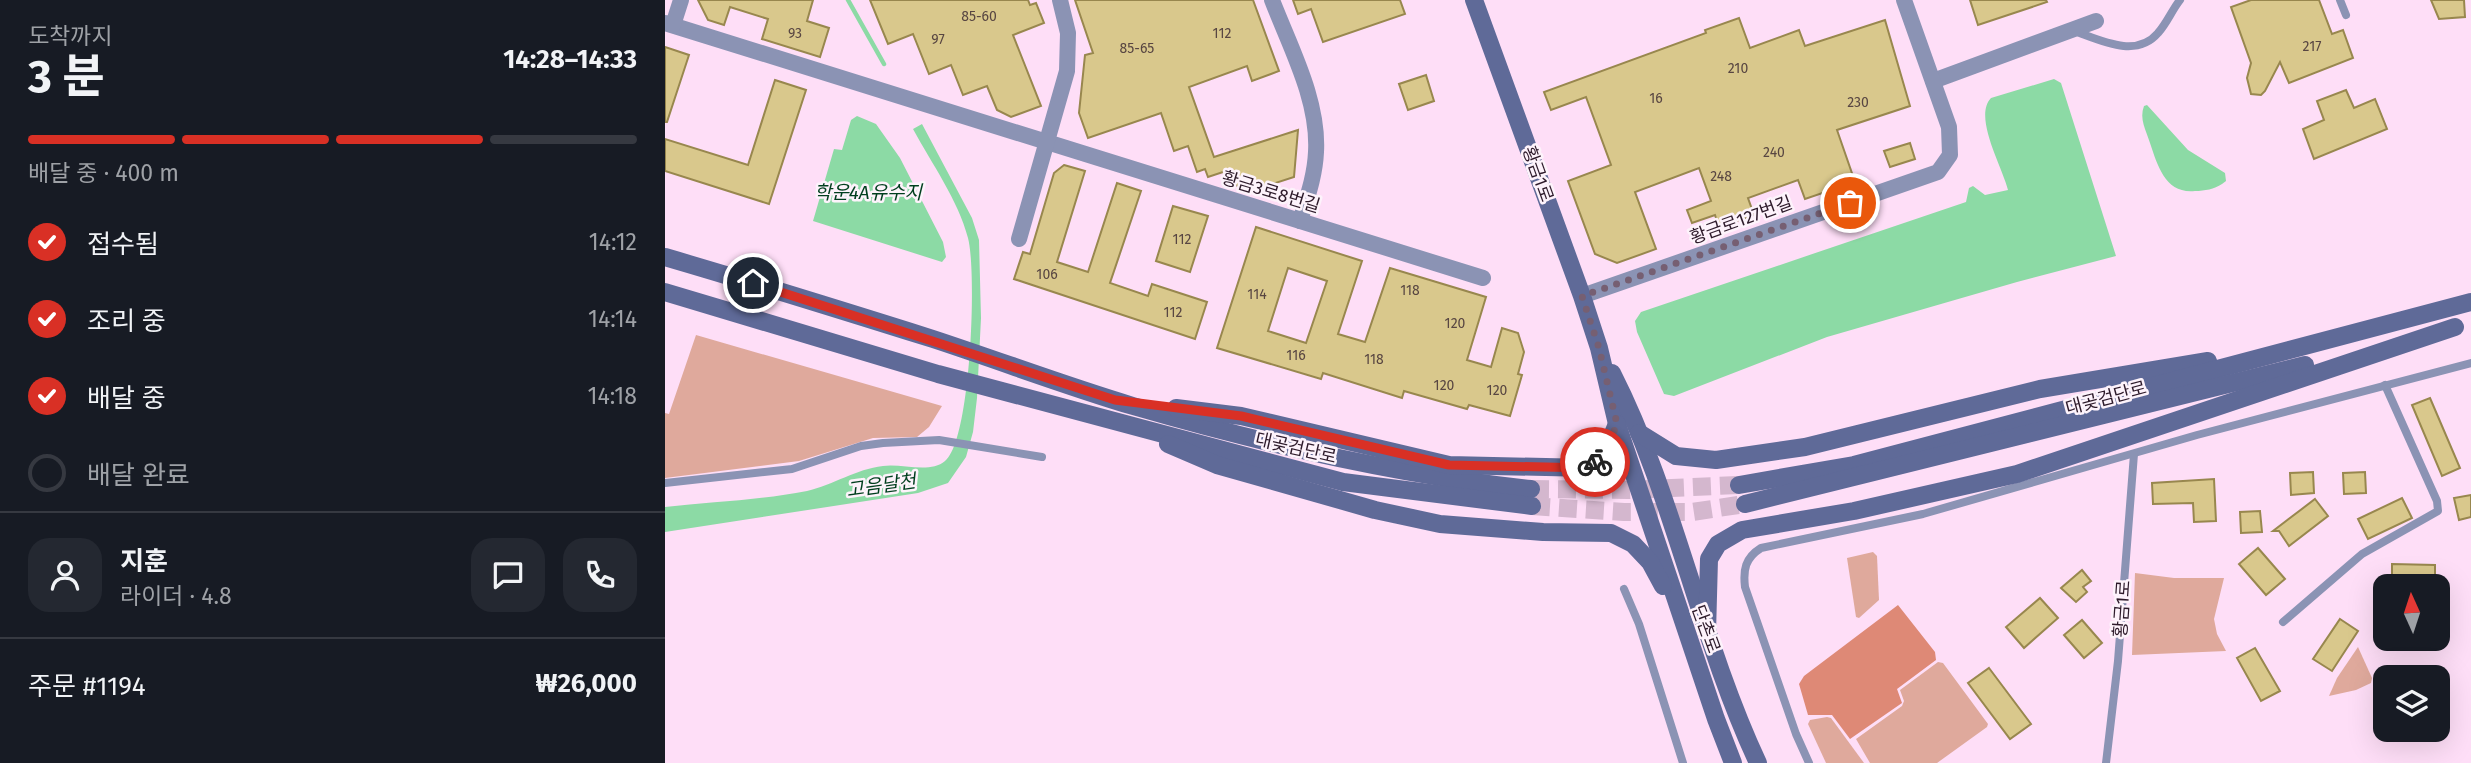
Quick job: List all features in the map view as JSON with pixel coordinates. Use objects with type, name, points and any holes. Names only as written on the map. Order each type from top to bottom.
[{"type":"main road","name":"황금1로","points":[[1474,0],[1582,296],[1599,348],[1617,424],[1640,494]]},
{"type":"main road","name":"대곶검단로","points":[[665,257],[937,341],[992,362],[1115,400],[1310,453],[1532,497],[1343,481],[938,374],[665,292]]},
{"type":"main road","name":"대곶검단로","points":[[1739,485],[1854,465],[2471,302]]},
{"type":"main road","name":"대곶검단로","points":[[1745,504],[2463,324]]},
{"type":"main road","points":[[1707,633],[1709,559],[1719,544],[1742,530],[2033,475],[2463,324]]},
{"type":"main road","points":[[1639,433],[1677,456],[1716,460],[1805,447],[2040,389],[2311,344]]},
{"type":"main road","name":"황금1로","points":[[1599,348],[1639,433],[1661,493]]},
{"type":"main road","points":[[1115,400],[1241,416],[1449,465],[1589,468],[1605,453],[1617,424]]},
{"type":"main road","points":[[1120,423],[1217,465],[1375,510],[1440,524],[1543,532],[1611,533],[1633,544],[1650,562],[1685,625]]},
{"type":"main road","name":"단촌로","points":[[1661,493],[1707,633],[1758,763]]},
{"type":"main road","name":"단촌로","points":[[1640,494],[1733,763]]},
{"type":"street","name":"황금3로8번길","points":[[681,0],[669,24],[1482,278]]},
{"type":"street","points":[[1019,239],[1067,71],[1068,33],[1060,0]]},
{"type":"street","points":[[1272,0],[1307,92],[1315,127],[1315,167],[1300,221]]},
{"type":"street","name":"황금로127번길","points":[[1582,296],[1938,172],[1950,155],[1948,127],[1904,0]]},
{"type":"street","points":[[1933,81],[2096,21]]},
{"type":"lane","points":[[2071,30],[2112,45],[2135,46],[2158,33],[2180,0]]},
{"type":"lane","points":[[2340,0],[2346,15]]},
{"type":"lane","points":[[1809,763],[1796,734],[1745,587],[1745,567],[1753,553],[1772,545],[1896,521],[2033,475],[2134,454],[2471,363]]},
{"type":"lane","points":[[2283,622],[2362,554],[2438,511],[2439,506],[2385,385]]},
{"type":"lane","points":[[665,483],[792,469],[873,444],[939,440],[977,444],[1042,457]]},
{"type":"lane","name":"황금1로","points":[[2106,763],[2120,638],[2134,454]]},
{"type":"lane","points":[[1624,589],[1639,624],[1683,763]]},
{"type":"shaded area","points":[[696,335],[942,406],[929,427],[917,437],[873,438],[799,461],[665,478],[665,413],[669,414]]},
{"type":"shaded area","points":[[1873,552],[1877,556],[1879,600],[1859,618],[1856,617],[1847,558]]},
{"type":"shaded area","points":[[2135,573],[2174,578],[2224,578],[2214,619],[2217,634],[2226,651],[2132,655]]},
{"type":"shaded area","points":[[1898,605],[1935,652],[1936,660],[1897,689],[1902,703],[1850,739],[1832,715],[1808,715],[1799,684],[1804,676]]},
{"type":"shaded area","points":[[2358,647],[2372,678],[2371,683],[2356,690],[2329,696],[2337,678]]},
{"type":"shaded area","points":[[1938,662],[1943,663],[1988,724],[1987,727],[1937,763],[1870,763],[1856,739],[1902,706],[1904,701],[1900,690]]},
{"type":"shaded area","points":[[1831,718],[1864,763],[1826,763],[1808,724],[1810,720]]},
{"type":"water","points":[[2054,79],[2061,83],[2116,256],[1827,337],[1674,396],[1664,394],[1637,332],[1635,321],[1641,312],[1966,202],[1969,188],[1973,186],[1985,195],[2008,190],[1987,129],[1986,106],[1991,98]]},
{"type":"water","points":[[2147,105],[2188,150],[2225,173],[2226,181],[2219,186],[2199,191],[2185,191],[2170,183],[2160,170],[2144,125],[2142,115],[2144,106]]},
{"type":"water","name":"학운4A유수지","points":[[857,116],[876,124],[900,158],[943,242],[946,257],[942,262],[813,221],[834,149],[842,150],[851,120]]},
{"type":"water","points":[[922,124],[972,218],[979,240],[981,318],[977,398],[973,432],[966,457],[948,483],[918,493],[665,532],[665,507],[807,491],[863,470],[883,466],[932,467],[945,461],[954,447],[961,422],[970,355],[971,257],[968,238],[958,210],[913,129]]},
{"type":"building","points":[[698,0],[813,0],[807,21],[829,28],[820,57],[762,39],[768,19],[730,7],[724,25],[708,20]]},
{"type":"building","points":[[870,0],[1028,0],[1030,5],[1036,3],[1044,23],[1013,35],[1041,106],[1011,117],[997,110],[987,86],[963,95],[951,65],[929,74],[913,34],[888,44]]},
{"type":"building","points":[[1075,0],[1253,0],[1279,71],[1252,81],[1247,66],[1189,87],[1214,157],[1298,130],[1294,177],[1251,191],[1230,183],[1226,171],[1208,177],[1205,169],[1197,172],[1188,146],[1174,151],[1161,113],[1088,138],[1079,113],[1085,55],[1093,53]]},
{"type":"building","points":[[1293,0],[1400,0],[1405,14],[1323,42],[1311,9],[1298,14]]},
{"type":"building","points":[[1970,0],[2046,0],[2047,2],[1978,25]]},
{"type":"building","points":[[2251,0],[2319,0],[2332,34],[2343,30],[2353,58],[2289,83],[2280,62],[2265,91],[2261,95],[2251,94],[2247,78],[2251,63],[2231,7]]},
{"type":"building","points":[[2431,0],[2464,0],[2465,17],[2439,19]]},
{"type":"building","points":[[1739,18],[1750,48],[1799,30],[1805,46],[1885,20],[1910,106],[1837,130],[1855,182],[1805,199],[1798,180],[1748,198],[1754,215],[1719,227],[1715,215],[1692,223],[1687,210],[1711,201],[1699,168],[1635,192],[1656,249],[1617,263],[1595,254],[1568,181],[1611,165],[1586,97],[1551,110],[1544,92],[1706,33],[1705,30]]},
{"type":"building","points":[[665,47],[689,55],[667,122],[665,122]]},
{"type":"building","points":[[1426,75],[1434,101],[1408,110],[1399,84]]},
{"type":"building","points":[[775,80],[806,90],[769,204],[665,171],[665,139],[748,165]]},
{"type":"building","points":[[2346,90],[2354,108],[2375,99],[2387,129],[2314,159],[2303,129],[2324,120],[2317,101]]},
{"type":"building","points":[[1910,143],[1915,159],[1890,167],[1884,151]]},
{"type":"building","points":[[1064,165],[1085,171],[1057,262],[1088,272],[1117,183],[1141,191],[1110,283],[1148,296],[1152,284],[1207,302],[1195,339],[1014,279],[1023,252],[1030,254],[1054,173]]},
{"type":"building","points":[[1173,206],[1208,216],[1190,272],[1156,261]]},
{"type":"building","points":[[1256,227],[1362,261],[1338,334],[1365,342],[1390,268],[1486,297],[1467,360],[1491,367],[1502,328],[1518,333],[1524,352],[1518,374],[1522,375],[1510,416],[1469,405],[1467,409],[1404,391],[1402,398],[1323,373],[1321,379],[1217,348]],"holes":[[[1288,268],[1327,281],[1306,343],[1268,331]]]},
{"type":"building","points":[[2430,398],[2460,468],[2442,476],[2412,405]]},
{"type":"building","points":[[2313,472],[2314,493],[2291,495],[2290,473]]},
{"type":"building","points":[[2365,472],[2366,493],[2344,494],[2343,473]]},
{"type":"building","points":[[2214,479],[2216,521],[2194,522],[2193,503],[2153,504],[2152,483]]},
{"type":"building","points":[[2471,495],[2471,517],[2459,520],[2454,498]]},
{"type":"building","points":[[2402,498],[2412,518],[2368,539],[2358,519]]},
{"type":"building","points":[[2315,499],[2328,516],[2289,546],[2279,531],[2273,531]]},
{"type":"building","points":[[2260,511],[2262,532],[2241,533],[2240,512]]},
{"type":"building","points":[[2258,548],[2285,579],[2266,595],[2239,564]]},
{"type":"building","points":[[2392,564],[2435,565],[2435,574],[2392,574]]},
{"type":"building","points":[[2082,570],[2091,581],[2083,587],[2087,592],[2076,602],[2061,588]]},
{"type":"building","points":[[2040,598],[2058,618],[2024,648],[2006,627]]},
{"type":"building","points":[[2340,619],[2358,631],[2332,671],[2313,659]]},
{"type":"building","points":[[2082,620],[2102,643],[2084,658],[2064,635]]},
{"type":"building","points":[[2255,648],[2280,691],[2261,701],[2237,658]]},
{"type":"building","points":[[1989,668],[2031,724],[2010,739],[1968,683]]},
{"type":"waterway","name":"고음달천","points":[[848,0],[884,64]]},
{"type":"tunnel","points":[[1531,489],[1628,490],[1739,485]]},
{"type":"tunnel","points":[[1532,506],[1624,512],[1692,512],[1745,504]]},
{"type":"way so far","points":[[1595,462],[1605,453],[1617,424],[1599,348],[1582,296],[1850,203]]},
{"type":"route","points":[[753,283],[1115,400],[1241,416],[1449,465],[1589,468],[1595,462]]}]
